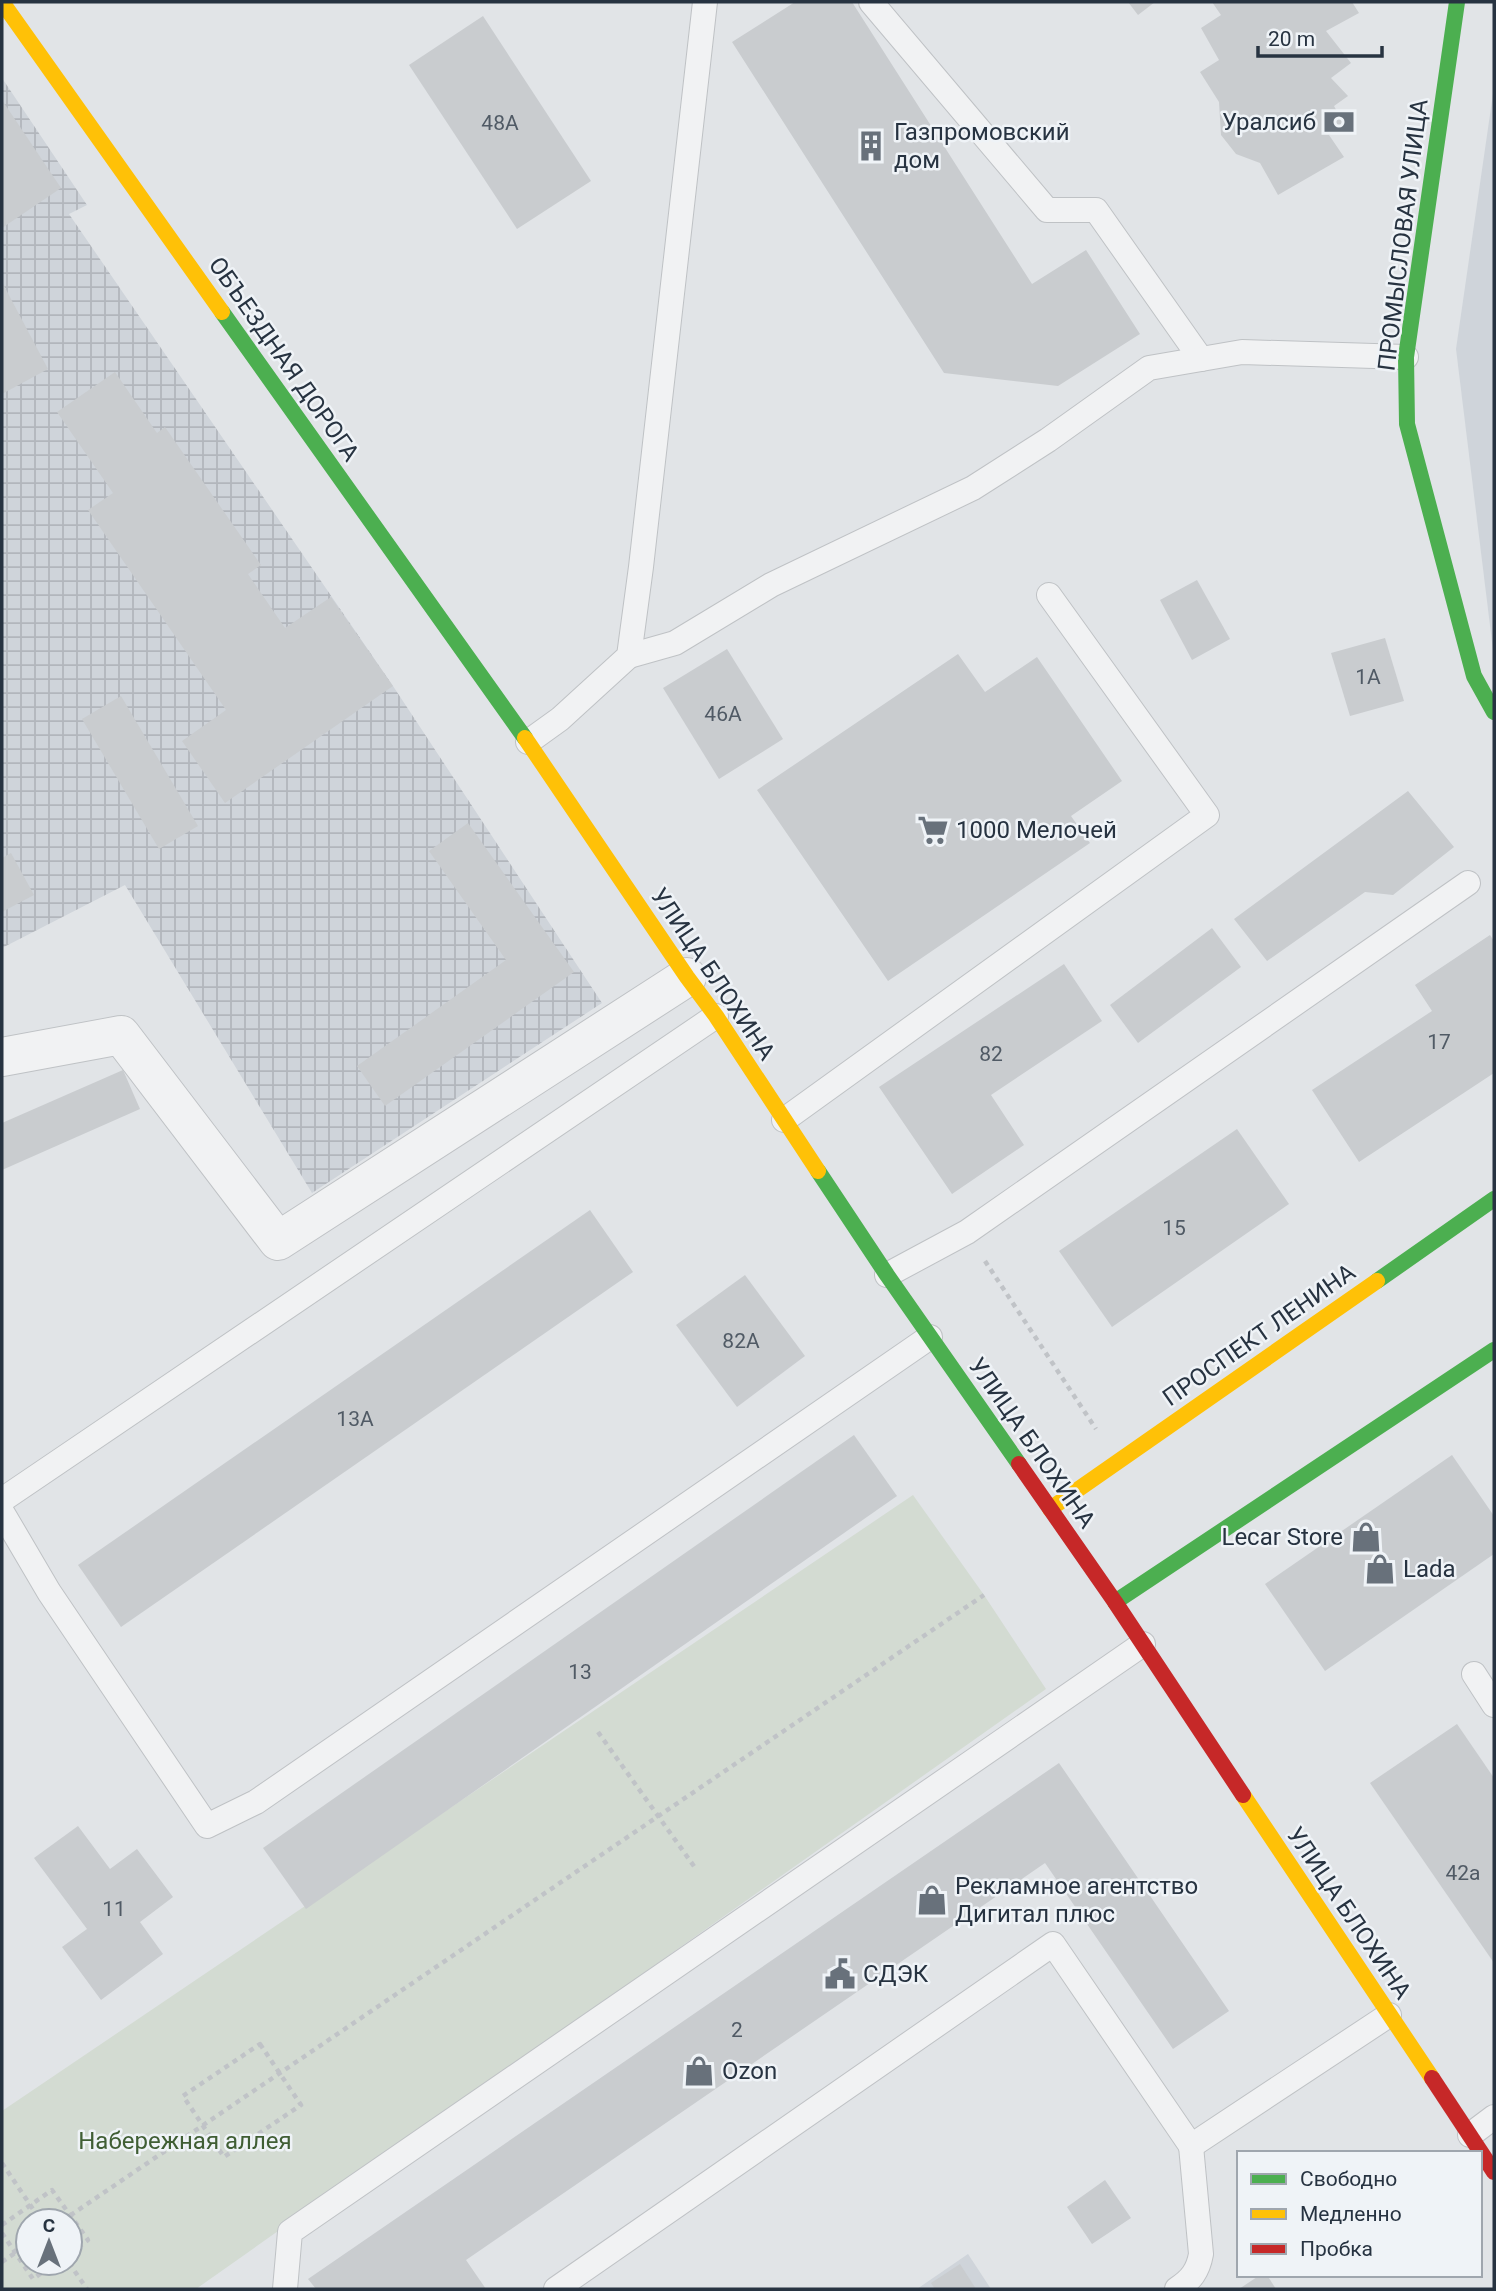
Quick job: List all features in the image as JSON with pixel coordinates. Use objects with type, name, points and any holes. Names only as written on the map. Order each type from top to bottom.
[{"type":"main road","name":"ОБЪЕЗДНАЯ ДОРОГА","points":[[2,2],[528,742]]},
{"type":"main road","name":"ПРОМЫСЛОВАЯ УЛИЦА","points":[[1457,2],[1406,357],[1407,425],[1474,677],[1494,712]]},
{"type":"main road","name":"УЛИЦА БЛОХИНА","points":[[528,742],[716,1016],[887,1275],[1115,1602],[1480,2151]]},
{"type":"main road","name":"ПРОСПЕКТ ЛЕНИНА","points":[[1050,1509],[1494,1199]]},
{"type":"main road","points":[[1115,1602],[1494,1350]]},
{"type":"main road","name":"УЛИЦА БЛОХИНА","points":[[1482,2154],[1494,2172]]},
{"type":"street","points":[[2,1057],[121,1035],[278,1241],[687,977]]},
{"type":"lane","points":[[629,656],[705,2]]},
{"type":"lane","points":[[871,2],[1047,210],[1096,210],[1201,359]]},
{"type":"lane","points":[[528,742],[560,719],[629,656],[675,643],[771,585],[973,488],[1048,440],[1149,368],[1242,352],[1406,357]]},
{"type":"lane","points":[[784,1120],[1207,815],[1049,595]]},
{"type":"lane","points":[[887,1275],[967,1232],[1468,883]]},
{"type":"lane","points":[[2,1500],[716,1016]]},
{"type":"lane","points":[[2,1512],[49,1592],[207,1826],[256,1802],[930,1337]]},
{"type":"lane","points":[[285,2289],[290,2232],[1143,1644]]},
{"type":"lane","points":[[1474,1674],[1494,1705]]},
{"type":"lane","points":[[556,2289],[1053,1944],[1191,2146],[1201,2254],[1196,2272],[1190,2281],[1177,2289]]},
{"type":"lane","points":[[1191,2146],[1389,2015]]},
{"type":"lane","points":[[1469,2134],[1494,2117]]},
{"type":"path","points":[[967,1232],[1117,1462]]},
{"type":"path","points":[[83,2207],[984,1595]]},
{"type":"path","points":[[598,1732],[696,1869]]},
{"type":"path","points":[[260,2045],[301,2105],[224,2157],[203,2125],[183,2096],[260,2045]]},
{"type":"path","points":[[2,2163],[30,2205]]},
{"type":"path","points":[[2,2225],[52,2190],[64,2207]]},
{"type":"path","points":[[2,2233],[14,2250]]},
{"type":"shaded area","points":[[2,78],[87,205],[69,214],[393,686],[602,1003],[312,1193],[125,885],[2,948]]},
{"type":"shaded area","points":[[1494,87],[1494,658],[1456,349]]},
{"type":"shaded area","points":[[968,2254],[991,2289],[917,2289]]},
{"type":"green space","name":"Набережная аллея","points":[[913,1495],[1046,1689],[196,2289],[2,2289],[2,2111]]},
{"type":"building","name":"Газпромовский дом","points":[[795,2],[852,2],[1032,284],[1086,250],[1140,334],[1058,386],[944,373],[732,42]]},
{"type":"building","points":[[1128,2],[1155,2],[1138,15]]},
{"type":"building","points":[[1212,2],[1352,2],[1359,13],[1326,31],[1351,63],[1331,78],[1348,96],[1334,106],[1345,126],[1329,135],[1344,157],[1278,195],[1260,163],[1236,154],[1221,135],[1219,102],[1200,72],[1219,60],[1201,28],[1221,15]]},
{"type":"building","points":[[483,16],[591,181],[517,229],[409,65]]},
{"type":"building","points":[[2,100],[61,188],[2,228]]},
{"type":"building","points":[[2,282],[48,369],[2,394]]},
{"type":"building","points":[[115,372],[157,433],[165,427],[261,565],[248,574],[285,628],[331,597],[393,686],[225,803],[182,741],[226,710],[88,510],[113,493],[57,412]]},
{"type":"building","points":[[1197,580],[1230,639],[1192,660],[1160,600]]},
{"type":"building","points":[[1385,638],[1404,701],[1350,716],[1331,653]]},
{"type":"building","points":[[727,649],[783,739],[719,779],[663,688]]},
{"type":"building","name":"1000 Мелочей","points":[[958,654],[985,692],[1037,657],[1122,781],[1071,816],[1090,843],[888,981],[757,790]]},
{"type":"building","points":[[121,696],[198,826],[159,849],[82,719]]},
{"type":"building","points":[[1408,791],[1454,847],[1393,895],[1365,892],[1267,961],[1234,919]]},
{"type":"building","points":[[468,823],[574,972],[385,1106],[357,1066],[506,960],[429,851]]},
{"type":"building","points":[[11,853],[34,895],[2,912],[2,858]]},
{"type":"building","points":[[1212,928],[1241,967],[1138,1043],[1110,1005]]},
{"type":"building","points":[[1490,935],[1494,941],[1494,1073],[1359,1162],[1312,1090],[1432,1011],[1415,985]]},
{"type":"building","points":[[1064,964],[1102,1021],[991,1095],[1024,1145],[952,1194],[879,1087]]},
{"type":"building","points":[[123,1070],[140,1109],[2,1170],[2,1123]]},
{"type":"building","points":[[1237,1129],[1289,1204],[1112,1327],[1059,1251]]},
{"type":"building","points":[[590,1210],[633,1272],[121,1627],[78,1565]]},
{"type":"building","points":[[745,1275],[805,1356],[737,1407],[676,1325]]},
{"type":"building","points":[[854,1435],[897,1496],[306,1909],[263,1848]]},
{"type":"building","name":"Lada","points":[[1452,1455],[1494,1516],[1494,1554],[1325,1671],[1265,1584]]},
{"type":"building","points":[[1457,1724],[1494,1778],[1494,1963],[1370,1783]]},
{"type":"building","points":[[1059,1763],[1229,2011],[1173,2049],[1045,1863],[466,2260],[486,2289],[316,2289],[308,2279]]},
{"type":"building","points":[[78,1826],[110,1869],[137,1849],[173,1897],[140,1922],[163,1954],[101,2000],[62,1947],[87,1929],[34,1858]]},
{"type":"building","points":[[1105,2180],[1131,2218],[1092,2244],[1067,2207]]},
{"type":"building","points":[[960,2264],[976,2289],[935,2289],[931,2283]]},
{"type":"building","points":[[1257,2277],[1268,2277],[1276,2289],[1239,2289]]},
{"type":"traffic: fast","points":[[1457,2],[1406,357],[1407,424],[1474,676],[1494,712]]},
{"type":"traffic: fast","points":[[222,312],[525,738]]},
{"type":"traffic: fast","points":[[818,1171],[1019,1464]]},
{"type":"traffic: fast","points":[[1377,1281],[1494,1199]]},
{"type":"traffic: fast","points":[[1115,1602],[1494,1350]]},
{"type":"traffic: slow","points":[[2,2],[222,312]]},
{"type":"traffic: slow","points":[[525,738],[716,1016],[818,1171]]},
{"type":"traffic: slow","points":[[1050,1509],[1377,1281]]},
{"type":"traffic: slow","points":[[1243,1795],[1432,2078]]},
{"type":"traffic: jam","points":[[1019,1464],[1115,1602],[1243,1795]]},
{"type":"traffic: jam","points":[[1432,2078],[1480,2151]]},
{"type":"traffic: jam","points":[[1482,2154],[1494,2172]]},
{"type":"place","name":"Уралсиб","points":[[1339,122]]},
{"type":"place","name":"Газпромовский дом","points":[[871,146]]},
{"type":"place","name":"1000 Мелочей","points":[[933,830]]},
{"type":"place","name":"Lecar Store","points":[[1366,1537]]},
{"type":"place","name":"Lada","points":[[1380,1569]]},
{"type":"place","name":"Рекламное агентство Дигитал плюс","points":[[932,1900]]},
{"type":"place","name":"СДЭК","points":[[840,1974]]},
{"type":"place","name":"Ozon","points":[[699,2071]]}]
